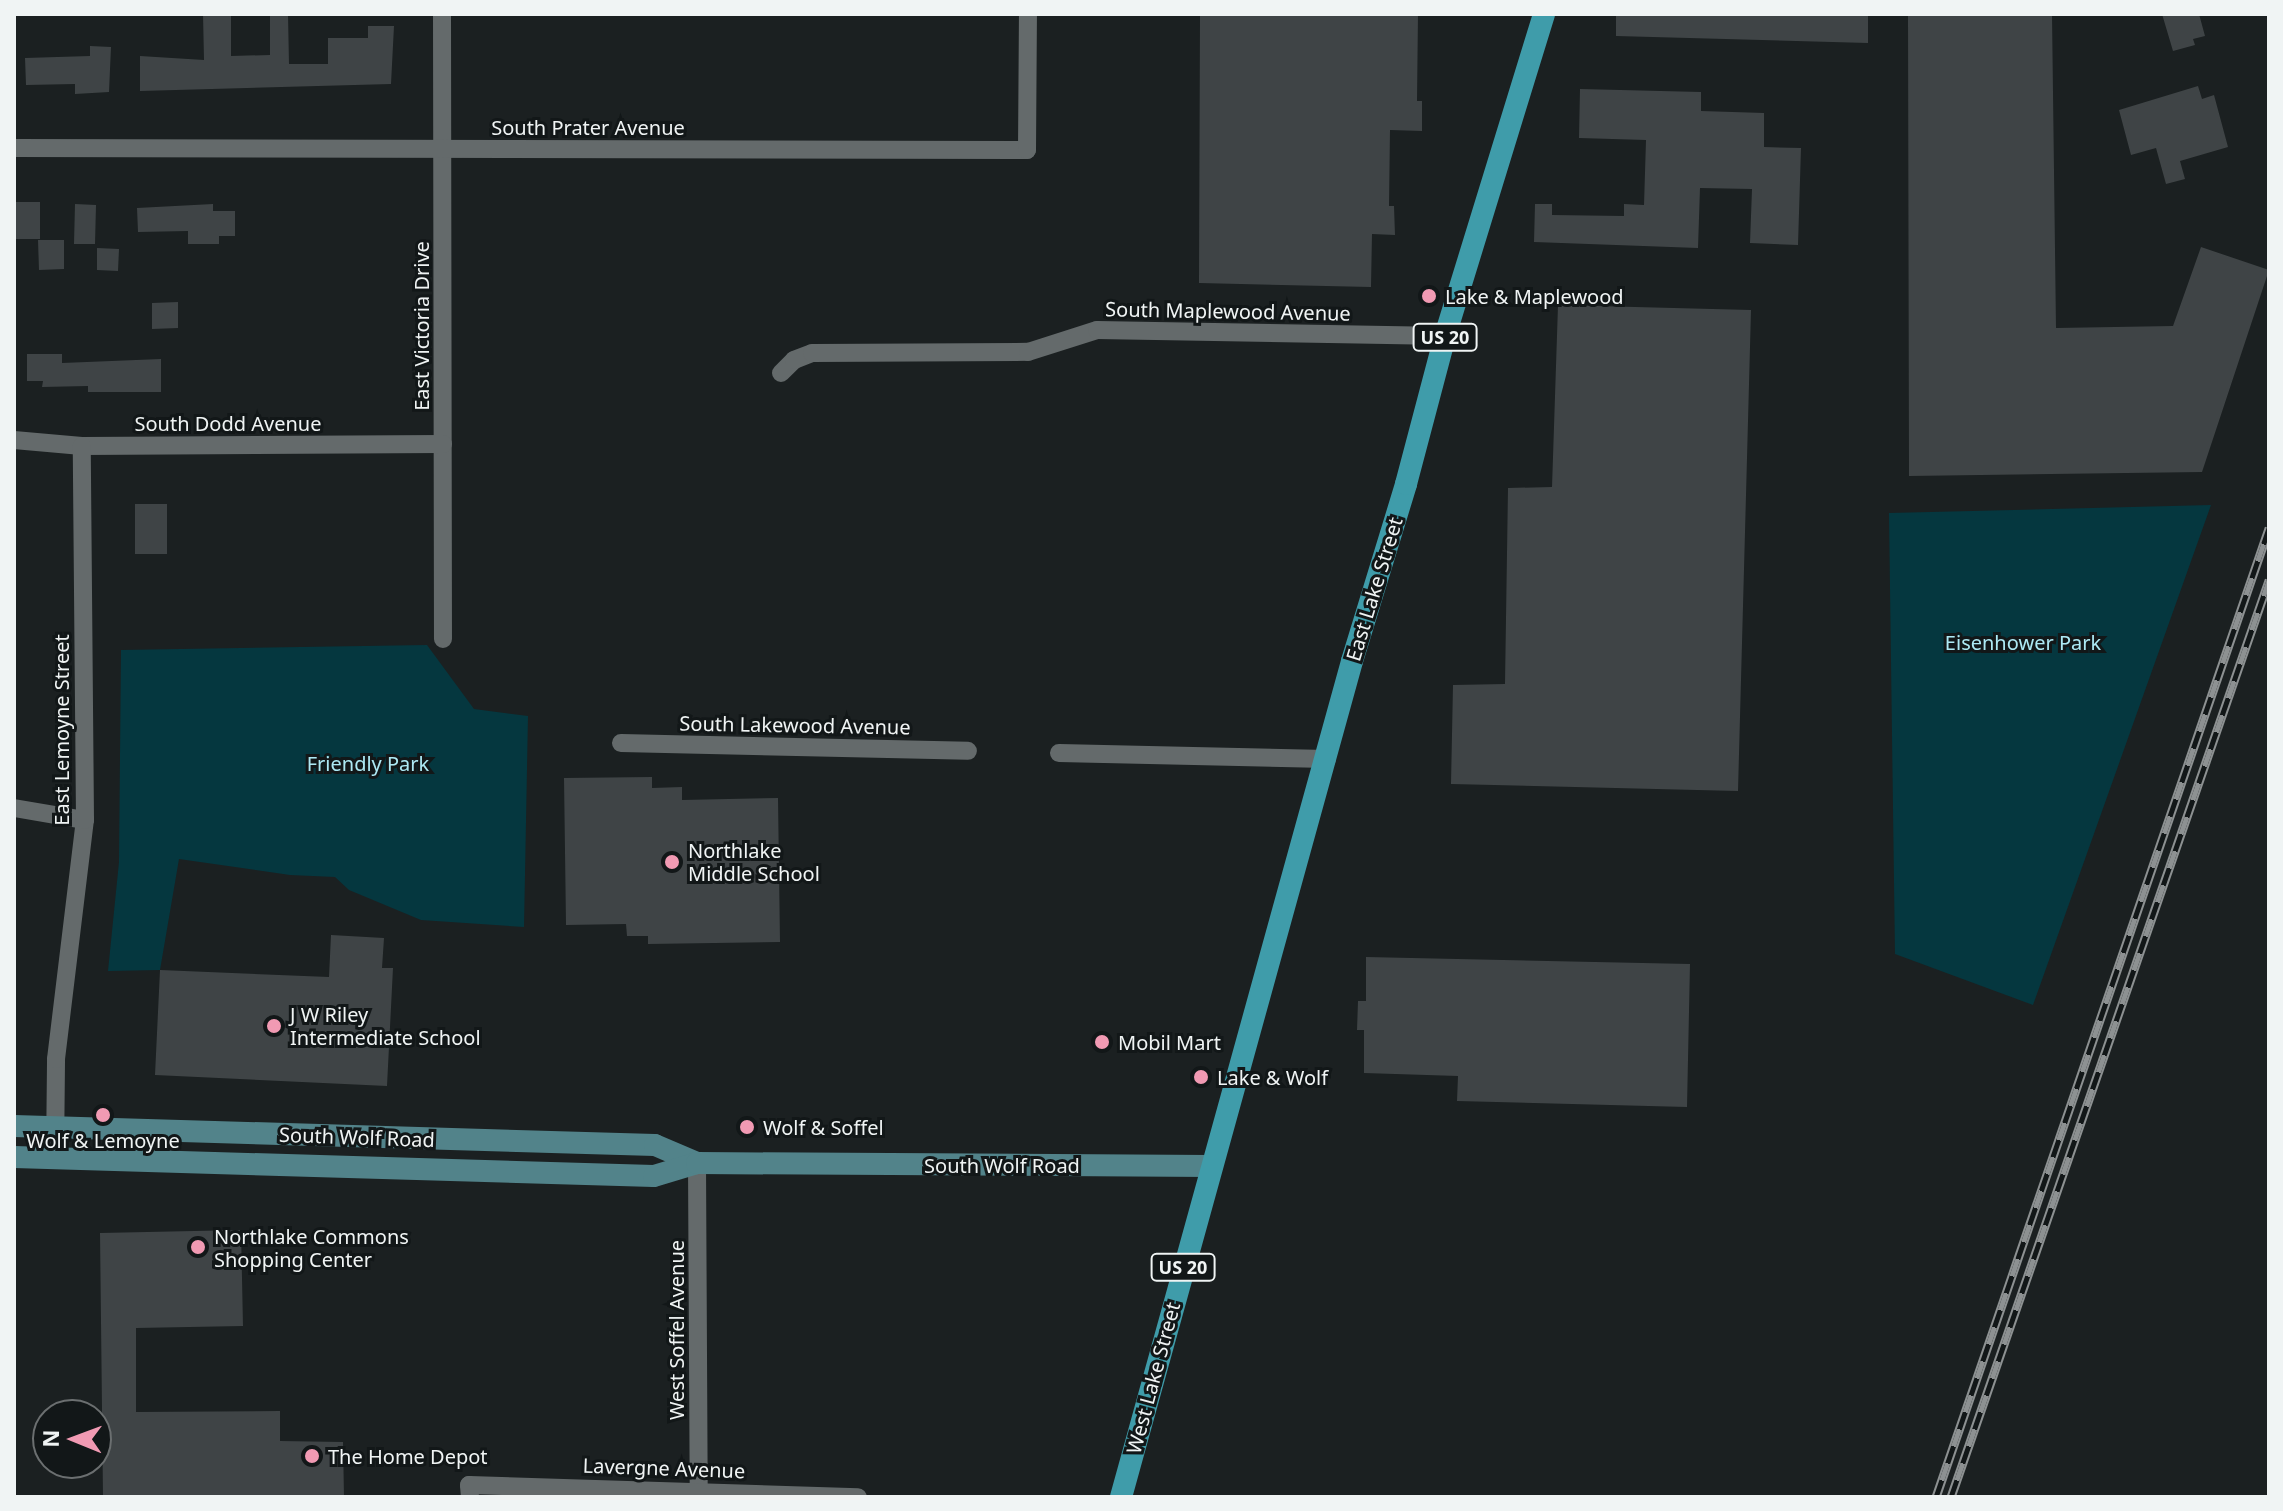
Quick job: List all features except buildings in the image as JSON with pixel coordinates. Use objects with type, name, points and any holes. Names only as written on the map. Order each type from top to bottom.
[{"type":"main road","name":"East Lake Street","points":[[1211,1166],[1445,336],[1544,14]]},
{"type":"main road","name":"South Wolf Road","points":[[14,1126],[655,1145],[697,1163]]},
{"type":"main road","name":"South Wolf Road","points":[[14,1157],[654,1176],[697,1163],[1211,1166]]},
{"type":"main road","name":"West Lake Street","points":[[1121,1497],[1211,1166]]},
{"type":"street","name":"East Victoria Drive","points":[[442,14],[443,639]]},
{"type":"street","name":"South Prater Avenue","points":[[14,148],[1027,150],[1028,14]]},
{"type":"street","name":"South Maplewood Avenue","points":[[781,373],[794,360],[829,351],[1028,352],[1097,330],[1445,336]]},
{"type":"street","name":"South Dodd Avenue","points":[[14,440],[82,446],[443,444]]},
{"type":"street","name":"East Lemoyne Street","points":[[55,1158],[56,1059],[85,820],[82,446]]},
{"type":"street","name":"South Lakewood Avenue","points":[[621,743],[968,751]]},
{"type":"street","points":[[1059,753],[1327,759]]},
{"type":"street","points":[[14,808],[85,820]]},
{"type":"street","name":"West Soffel Avenue","points":[[697,1163],[698,1493]]},
{"type":"street","name":"Lavergne Avenue","points":[[470,1491],[858,1497]]},
{"type":"green space","name":"Eisenhower Park","points":[[2211,505],[2033,1005],[1895,954],[1889,513]]},
{"type":"green space","name":"Friendly Park","points":[[427,645],[474,709],[528,716],[524,927],[421,920],[349,890],[335,877],[290,875],[179,859],[160,970],[108,971],[119,862],[121,650]]},
{"type":"railway","points":[[1936,1497],[2269,528]]},
{"type":"railway","points":[[1951,1497],[2269,580]]},
{"type":"place","name":"Lake & Maplewood","points":[[1429,296]]},
{"type":"place","name":"Northlake Middle School","points":[[672,862]]},
{"type":"place","name":"J W Riley Intermediate School","points":[[274,1026]]},
{"type":"place","name":"Mobil Mart","points":[[1102,1042]]},
{"type":"place","name":"Lake & Wolf","points":[[1201,1077]]},
{"type":"place","name":"Wolf & Lemoyne","points":[[103,1115]]},
{"type":"place","name":"Wolf & Soffel","points":[[747,1127]]},
{"type":"place","name":"Northlake Commons Shopping Center","points":[[198,1247]]},
{"type":"place","name":"The Home Depot","points":[[312,1456]]}]
